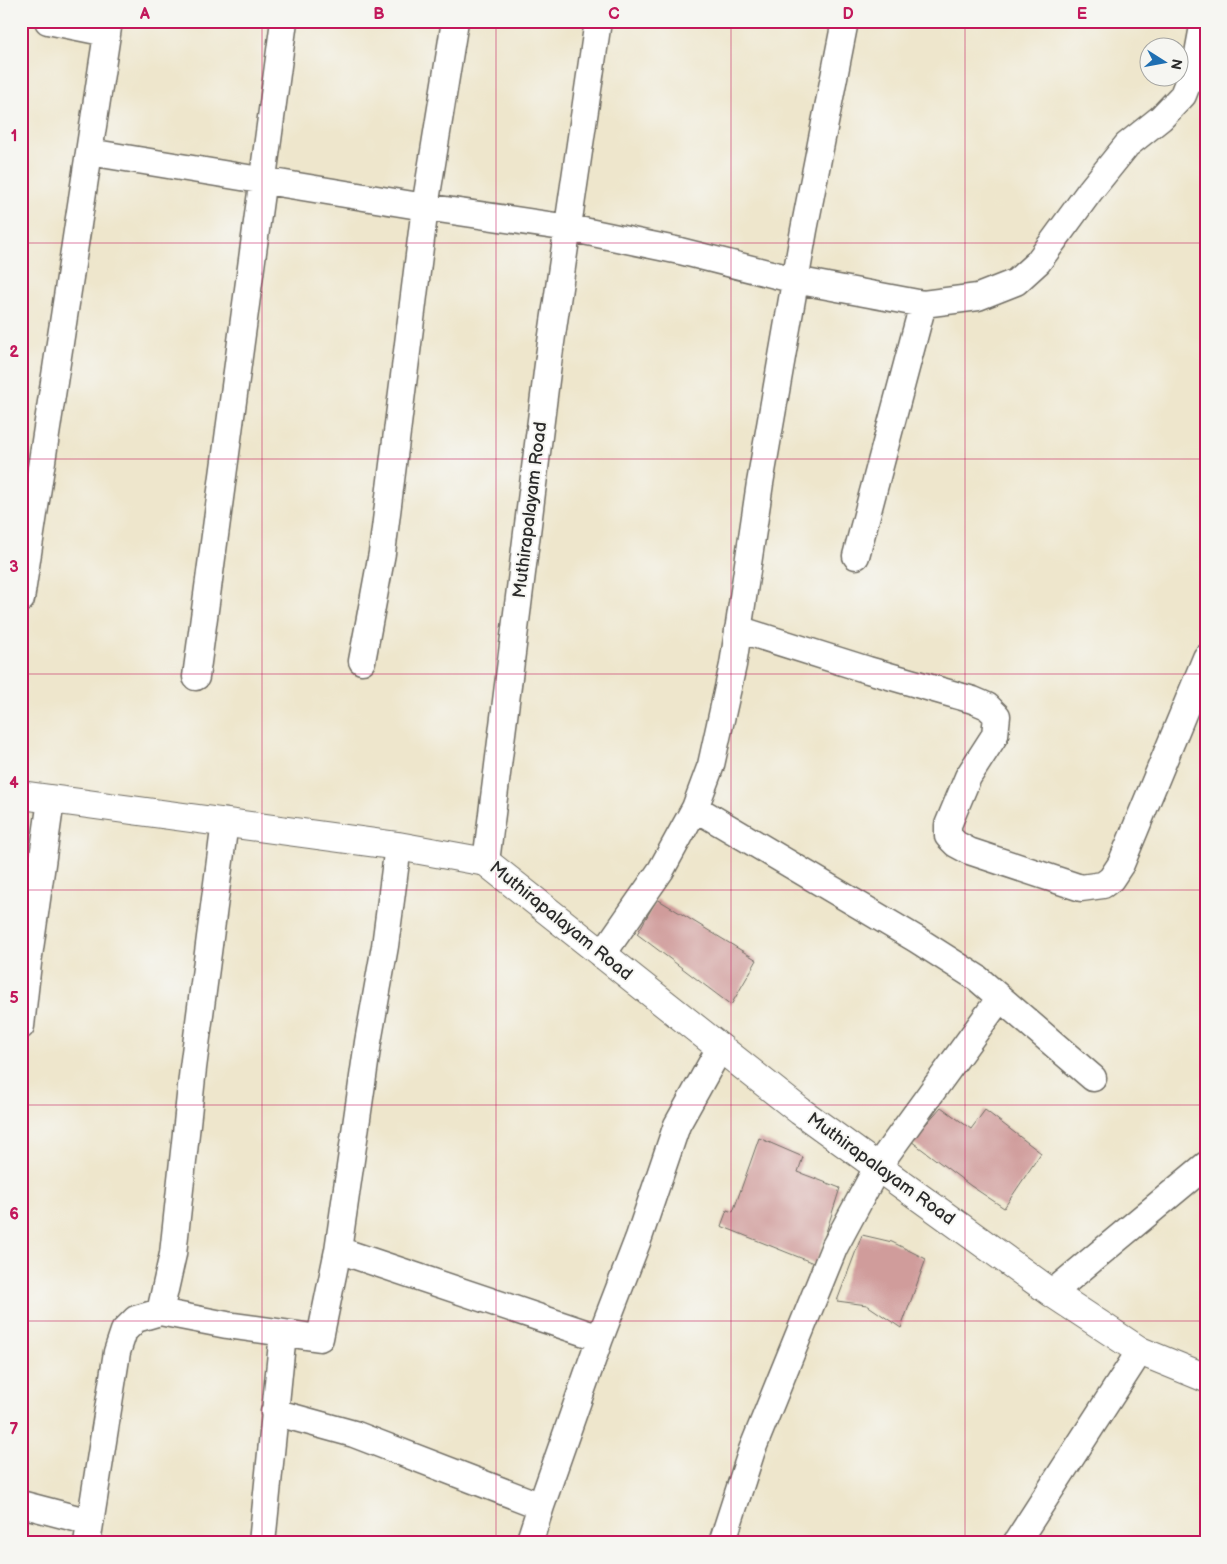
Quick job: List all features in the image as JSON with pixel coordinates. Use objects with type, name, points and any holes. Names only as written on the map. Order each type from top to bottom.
[{"type":"street","points":[[21,599],[108,27],[48,21]]},
{"type":"street","points":[[196,677],[284,21]]},
{"type":"street","points":[[362,661],[382,554],[425,208],[455,21]]},
{"type":"street","name":"Muthirapalayam Road","points":[[598,21],[549,356],[486,862],[800,1110],[1059,1298],[1140,1351],[1206,1378]]},
{"type":"street","points":[[602,955],[661,870],[696,808],[711,766],[733,665],[760,483],[795,280],[845,21]]},
{"type":"street","points":[[89,152],[425,208],[569,228],[680,251],[795,280],[923,304],[978,297],[1016,282],[1038,262],[1090,191],[1127,145],[1161,118],[1183,95],[1197,58],[1204,21]]},
{"type":"street","points":[[856,556],[923,304]]},
{"type":"street","points":[[738,629],[868,670],[973,700],[987,706],[997,716],[995,735],[968,777],[948,825],[948,836],[956,844],[969,851],[1081,888],[1103,885],[1111,879],[1121,864],[1206,658]]},
{"type":"street","points":[[21,796],[398,846],[486,862]]},
{"type":"street","points":[[21,1026],[51,800]]},
{"type":"street","points":[[696,808],[916,939],[977,978],[1093,1078]]},
{"type":"street","points":[[160,1312],[174,1254],[193,1068],[225,822]]},
{"type":"street","points":[[21,1504],[88,1532],[117,1352],[124,1331],[136,1319],[160,1312],[227,1325],[320,1338],[338,1250],[355,1144],[368,1042],[385,946],[398,846]]},
{"type":"street","points":[[722,1543],[752,1450],[834,1248],[878,1166],[1000,998]]},
{"type":"street","points":[[529,1543],[677,1125],[720,1048]]},
{"type":"street","points":[[1059,1298],[1206,1165]]},
{"type":"street","points":[[338,1250],[600,1338]]},
{"type":"street","points":[[262,1543],[283,1333]]},
{"type":"street","points":[[1016,1543],[1140,1351]]},
{"type":"street","points":[[274,1412],[354,1434],[541,1506]]},
{"type":"building","points":[[657,899],[757,960],[731,1005],[637,934]]},
{"type":"building","points":[[941,1107],[971,1129],[985,1110],[1041,1153],[1004,1208],[911,1141]]},
{"type":"building","points":[[759,1138],[803,1157],[798,1172],[840,1188],[816,1264],[721,1226],[727,1210],[733,1212]]},
{"type":"building","points":[[862,1235],[892,1242],[926,1259],[901,1328],[867,1305],[837,1301]]}]
